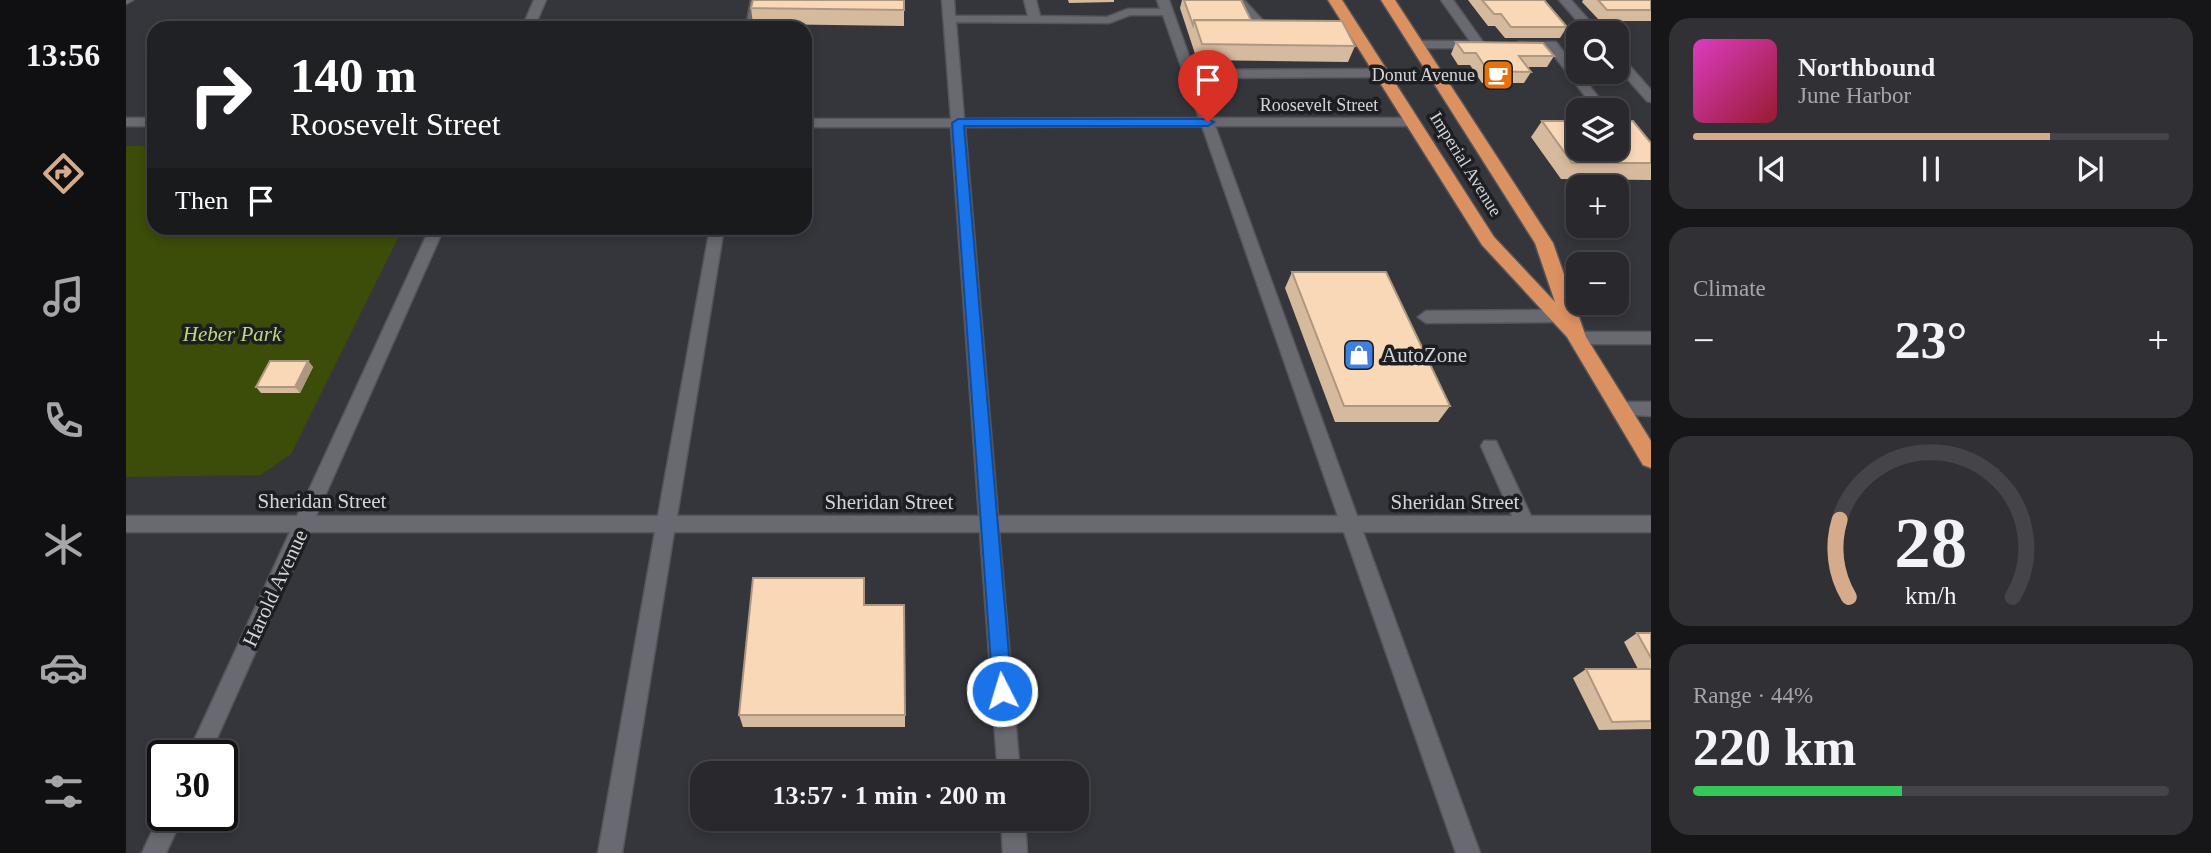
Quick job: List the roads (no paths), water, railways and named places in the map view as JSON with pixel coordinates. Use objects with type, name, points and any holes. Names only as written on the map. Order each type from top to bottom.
[{"type":"highway","name":"Imperial Avenue","points":[[1335,0],[1348,31],[1381,73],[1488,241],[1577,338],[1651,459]]},
{"type":"highway","name":"Imperial Avenue","points":[[1388,0],[1544,243],[1577,338]]},
{"type":"street","points":[[530,21],[540,0]]},
{"type":"street","points":[[753,21],[757,0]]},
{"type":"street","points":[[948,0],[1008,761]]},
{"type":"street","points":[[1030,0],[1035,19]]},
{"type":"street","points":[[1238,0],[1264,29],[1290,30]]},
{"type":"street","points":[[1447,0],[1491,45]]},
{"type":"street","points":[[1565,0],[1583,21]]},
{"type":"street","points":[[949,19],[1108,20],[1128,12],[1165,6],[1468,853]]},
{"type":"street","points":[[1417,44],[1552,45],[1593,98]]},
{"type":"street","points":[[1189,74],[1381,73]]},
{"type":"street","points":[[1629,73],[1651,98]]},
{"type":"street","points":[[126,122],[147,122]]},
{"type":"street","name":"Roosevelt Street","points":[[812,123],[1413,122]]},
{"type":"street","name":"Harold Avenue","points":[[205,740],[434,235]]},
{"type":"street","points":[[610,853],[716,235]]},
{"type":"street","points":[[1426,317],[1557,316]]},
{"type":"street","points":[[1577,338],[1651,338]]},
{"type":"street","points":[[1620,409],[1651,409]]},
{"type":"street","points":[[1490,446],[1526,525]]},
{"type":"street","name":"Sheridan Street","points":[[126,524],[1651,524]]},
{"type":"street","points":[[154,853],[164,831]]},
{"type":"street","points":[[1014,831],[1015,853]]},
{"type":"place","name":"Donut Avenue","points":[[1498,75]]},
{"type":"place","name":"AutoZone","points":[[1359,355]]},
{"type":"park label","name":"Heber Park","points":[[232,334]]}]
